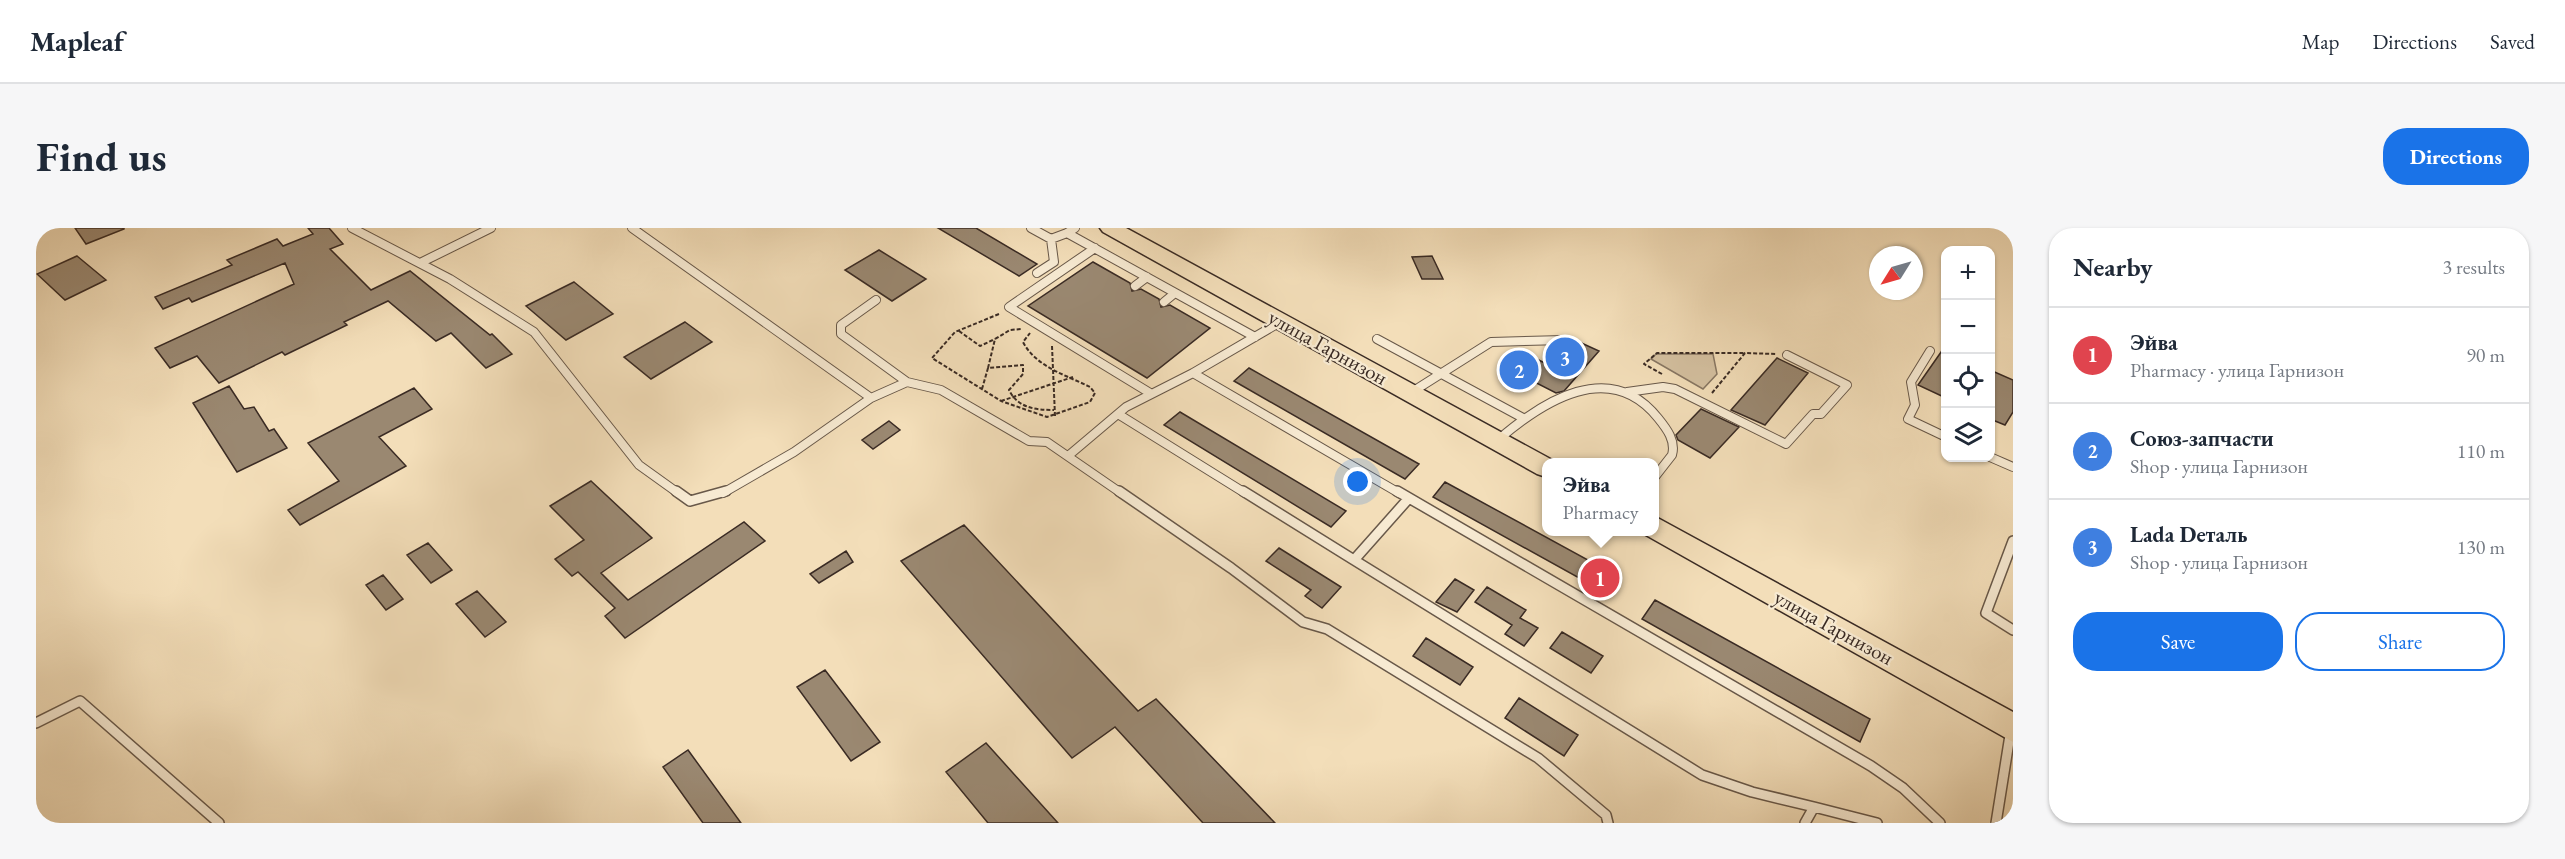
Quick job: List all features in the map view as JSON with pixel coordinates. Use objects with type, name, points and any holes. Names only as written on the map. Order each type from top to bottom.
[{"type":"main road","name":"улица Гарнизон","points":[[1110,228],[1283,321],[1542,466]]},
{"type":"main road","name":"улица Гарнизон","points":[[1659,530],[2012,727]]},
{"type":"lane","points":[[352,228],[420,263],[534,332],[589,405],[639,465],[690,501],[721,494],[794,452],[871,398],[907,382]]},
{"type":"lane","points":[[420,263],[491,228]]},
{"type":"lane","points":[[632,228],[871,398]]},
{"type":"lane","points":[[1031,228],[1050,239],[1075,228]]},
{"type":"lane","points":[[1067,233],[1255,337]]},
{"type":"lane","points":[[1037,273],[1054,262],[1050,239]]},
{"type":"lane","points":[[1095,248],[1009,307],[1150,393]]},
{"type":"lane","points":[[1135,286],[1147,277]]},
{"type":"lane","points":[[1164,302],[1175,293]]},
{"type":"lane","points":[[876,300],[841,325],[841,334],[907,382],[941,390],[1029,441],[1047,442],[1303,622],[1327,629],[1538,758],[1606,815],[1608,823]]},
{"type":"lane","points":[[1068,456],[1118,414],[1150,393],[1193,373],[1283,321]]},
{"type":"lane","points":[[1377,339],[1523,418]]},
{"type":"lane","points":[[1411,393],[1491,342],[1564,340]]},
{"type":"lane","points":[[1930,351],[1911,382],[1915,405],[1908,419],[1941,435]]},
{"type":"lane","points":[[1627,392],[1663,387],[1675,389],[1786,444],[1813,414],[1821,414],[1847,386],[1844,382],[1787,355]]},
{"type":"lane","points":[[1193,373],[1871,766],[1903,788],[1940,823]]},
{"type":"lane","points":[[1497,441],[1531,411],[1553,401],[1591,389],[1607,388],[1627,392],[1646,402],[1672,438],[1673,453],[1659,471]]},
{"type":"lane","points":[[1118,414],[1702,775],[1752,792],[1877,823]]},
{"type":"lane","points":[[1995,459],[2013,467]]},
{"type":"lane","points":[[1354,560],[1409,498]]},
{"type":"lane","points":[[2013,541],[1986,613],[2013,630]]},
{"type":"lane","points":[[36,723],[80,702],[219,823]]},
{"type":"lane","points":[[1996,823],[2012,727]]},
{"type":"lane","points":[[1805,823],[1814,807]]},
{"type":"path","points":[[1012,309],[959,331],[932,358],[1000,401],[1047,417],[1090,402],[1095,393],[1073,377],[1026,352],[1023,342],[1037,326]]},
{"type":"path","points":[[959,331],[980,346],[1010,330],[1037,326]]},
{"type":"path","points":[[1052,333],[1051,367],[1055,416]]},
{"type":"path","points":[[982,389],[995,339]]},
{"type":"path","points":[[1665,376],[1644,363],[1658,353],[1787,355]]},
{"type":"path","points":[[1708,397],[1746,353]]},
{"type":"path","points":[[988,368],[1023,365],[1023,374],[1009,390],[1012,397],[1028,408],[1054,410]]},
{"type":"path","points":[[1000,401],[1073,377]]},
{"type":"shaded area","points":[[1656,354],[1713,354],[1717,374],[1703,389],[1651,359]]},
{"type":"building","points":[[75,228],[124,228],[124,229],[86,244]]},
{"type":"building","points":[[308,228],[329,228],[343,244],[330,249],[371,290],[410,271],[490,335],[492,334],[512,354],[486,368],[451,333],[436,341],[388,301],[344,322],[347,325],[285,355],[282,352],[219,383],[197,356],[170,368],[155,348],[294,284],[285,263],[192,302],[189,298],[163,309],[155,297],[232,265],[227,260],[277,239],[283,246],[313,234]]},
{"type":"building","points":[[938,228],[976,228],[1037,264],[1019,276]]},
{"type":"building","points":[[879,250],[926,279],[892,301],[845,270]]},
{"type":"building","points":[[77,256],[106,280],[65,300],[37,274]]},
{"type":"building","points":[[1432,256],[1443,279],[1422,279],[1412,257]]},
{"type":"building","points":[[1093,262],[1130,283],[1132,291],[1141,289],[1159,299],[1161,307],[1170,305],[1210,328],[1147,378],[1028,306]]},
{"type":"building","points":[[574,282],[613,314],[566,340],[526,306]]},
{"type":"building","points":[[685,322],[712,342],[651,379],[624,357]]},
{"type":"building","points":[[1577,341],[1599,351],[1564,391],[1556,393],[1501,365],[1516,349],[1553,367]]},
{"type":"building","points":[[1941,352],[1941,396],[1918,385]]},
{"type":"building","points":[[1777,358],[1808,373],[1765,425],[1731,410]]},
{"type":"building","points":[[1249,368],[1419,464],[1405,479],[1234,381]]},
{"type":"building","points":[[1995,372],[2013,380],[2013,412],[2005,425],[1995,421]]},
{"type":"building","points":[[229,386],[244,409],[254,407],[269,431],[274,429],[287,448],[237,472],[193,403]]},
{"type":"building","points":[[414,388],[432,409],[379,437],[406,466],[300,525],[288,510],[339,481],[308,443]]},
{"type":"building","points":[[1701,409],[1739,427],[1710,458],[1678,440],[1676,435]]},
{"type":"building","points":[[1180,412],[1346,511],[1331,527],[1164,425]]},
{"type":"building","points":[[889,421],[900,430],[873,449],[862,440]]},
{"type":"building","points":[[591,481],[652,538],[601,573],[628,600],[744,522],[765,541],[625,638],[605,616],[615,608],[578,572],[572,576],[555,559],[584,540],[550,506]]},
{"type":"building","points":[[1445,482],[1619,577],[1608,594],[1433,497]]},
{"type":"building","points":[[964,525],[1138,711],[1156,699],[1275,823],[1203,823],[1115,727],[1072,758],[901,561]]},
{"type":"building","points":[[428,543],[452,570],[431,583],[407,555]]},
{"type":"building","points":[[1279,548],[1341,587],[1322,608],[1305,596],[1311,590],[1266,561]]},
{"type":"building","points":[[846,551],[853,562],[819,583],[810,574]]},
{"type":"building","points":[[383,575],[403,599],[386,610],[366,585]]},
{"type":"building","points":[[1455,579],[1474,590],[1457,612],[1436,602]]},
{"type":"building","points":[[1487,587],[1526,610],[1520,618],[1538,628],[1524,646],[1505,634],[1512,625],[1475,602]]},
{"type":"building","points":[[477,591],[506,622],[485,637],[456,604]]},
{"type":"building","points":[[1655,600],[1870,719],[1860,742],[1642,619]]},
{"type":"building","points":[[1562,632],[1603,656],[1591,673],[1550,648]]},
{"type":"building","points":[[1426,638],[1473,667],[1460,685],[1413,656]]},
{"type":"building","points":[[825,670],[880,742],[851,761],[797,687]]},
{"type":"building","points":[[1519,698],[1578,735],[1564,756],[1505,718]]},
{"type":"building","points":[[986,743],[1058,823],[988,823],[946,772]]},
{"type":"building","points":[[688,750],[741,823],[703,823],[663,767]]},
{"type":"place","name":"Lada Dеталь","points":[[1565,357]]},
{"type":"place","name":"Союз-запчасти","points":[[1519,370]]},
{"type":"place","name":"Эйва","points":[[1600,578]]}]
